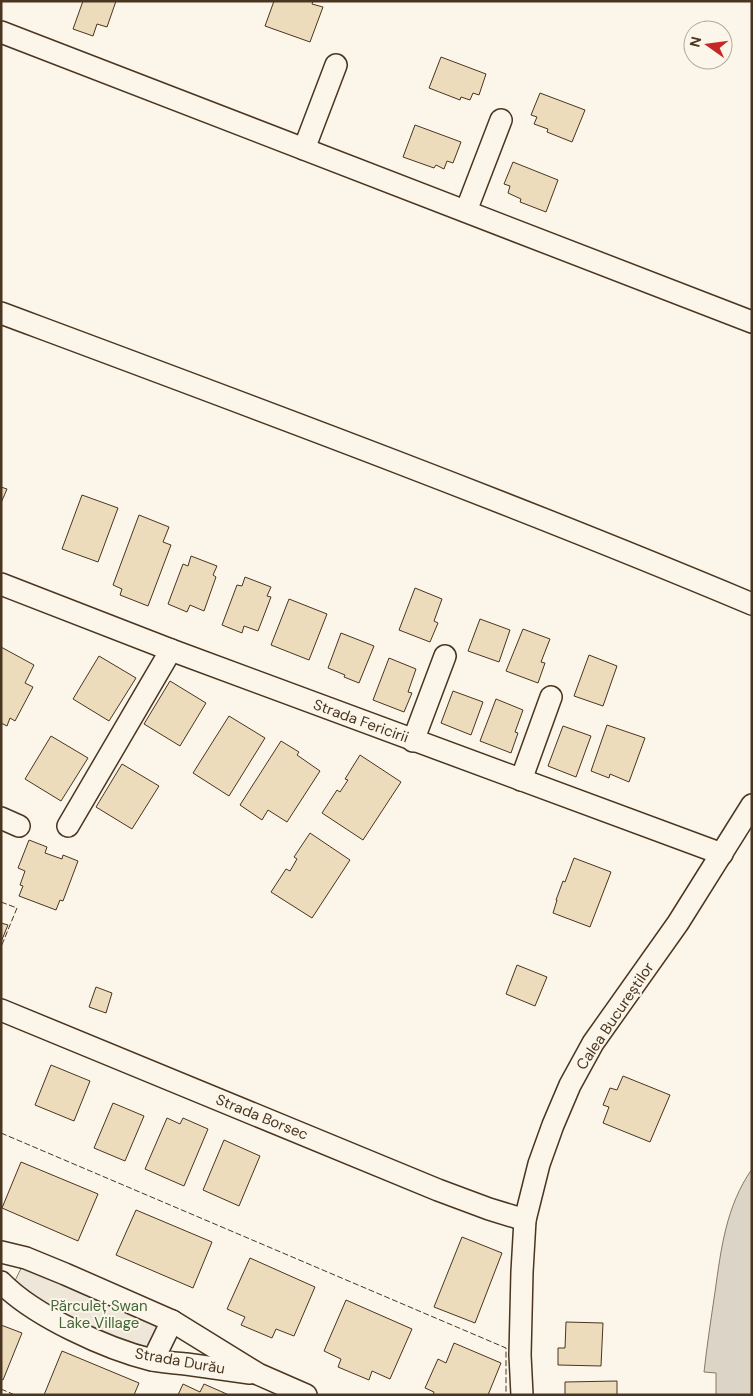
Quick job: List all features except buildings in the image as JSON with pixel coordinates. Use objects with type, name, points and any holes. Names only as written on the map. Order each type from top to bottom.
[{"type":"street","points":[[1,32],[752,322]]},
{"type":"street","points":[[304,149],[336,65]]},
{"type":"street","points":[[466,211],[500,120]]},
{"type":"street","points":[[1,313],[502,502],[752,604]]},
{"type":"street","name":"Strada Fericirii","points":[[1,584],[171,650],[722,854]]},
{"type":"street","points":[[68,826],[171,650]]},
{"type":"street","points":[[413,740],[445,656]]},
{"type":"street","points":[[521,780],[551,696]]},
{"type":"street","name":"Calea Bucureștilor","points":[[522,1395],[520,1355],[524,1220],[539,1164],[553,1124],[570,1085],[593,1043],[678,923],[752,805]]},
{"type":"street","name":"Strada Borsec","points":[[1,1010],[438,1190],[524,1220]]},
{"type":"street","name":"Strada Durău","points":[[1,1252],[26,1258],[99,1288],[172,1322],[258,1374],[306,1395]]},
{"type":"street","points":[[6,1287],[26,1258]]},
{"type":"street","name":"Strada Durău","points":[[6,1287],[30,1306],[72,1329],[124,1351],[153,1360],[258,1374]]},
{"type":"street","points":[[153,1360],[172,1322]]},
{"type":"green space","name":"Părculeț Swan Lake Village","points":[[26,1258],[172,1321],[153,1360],[10,1291]]},
{"type":"shaded area","points":[[752,1169],[752,1395],[716,1395],[716,1373],[704,1372],[720,1260],[730,1213],[743,1183]]},
{"type":"fence","points":[[1,902],[17,908],[1,947]]},
{"type":"fence","points":[[1,1133],[506,1348],[506,1395]]},
{"type":"fence","points":[[1,1389],[15,1395]]}]
